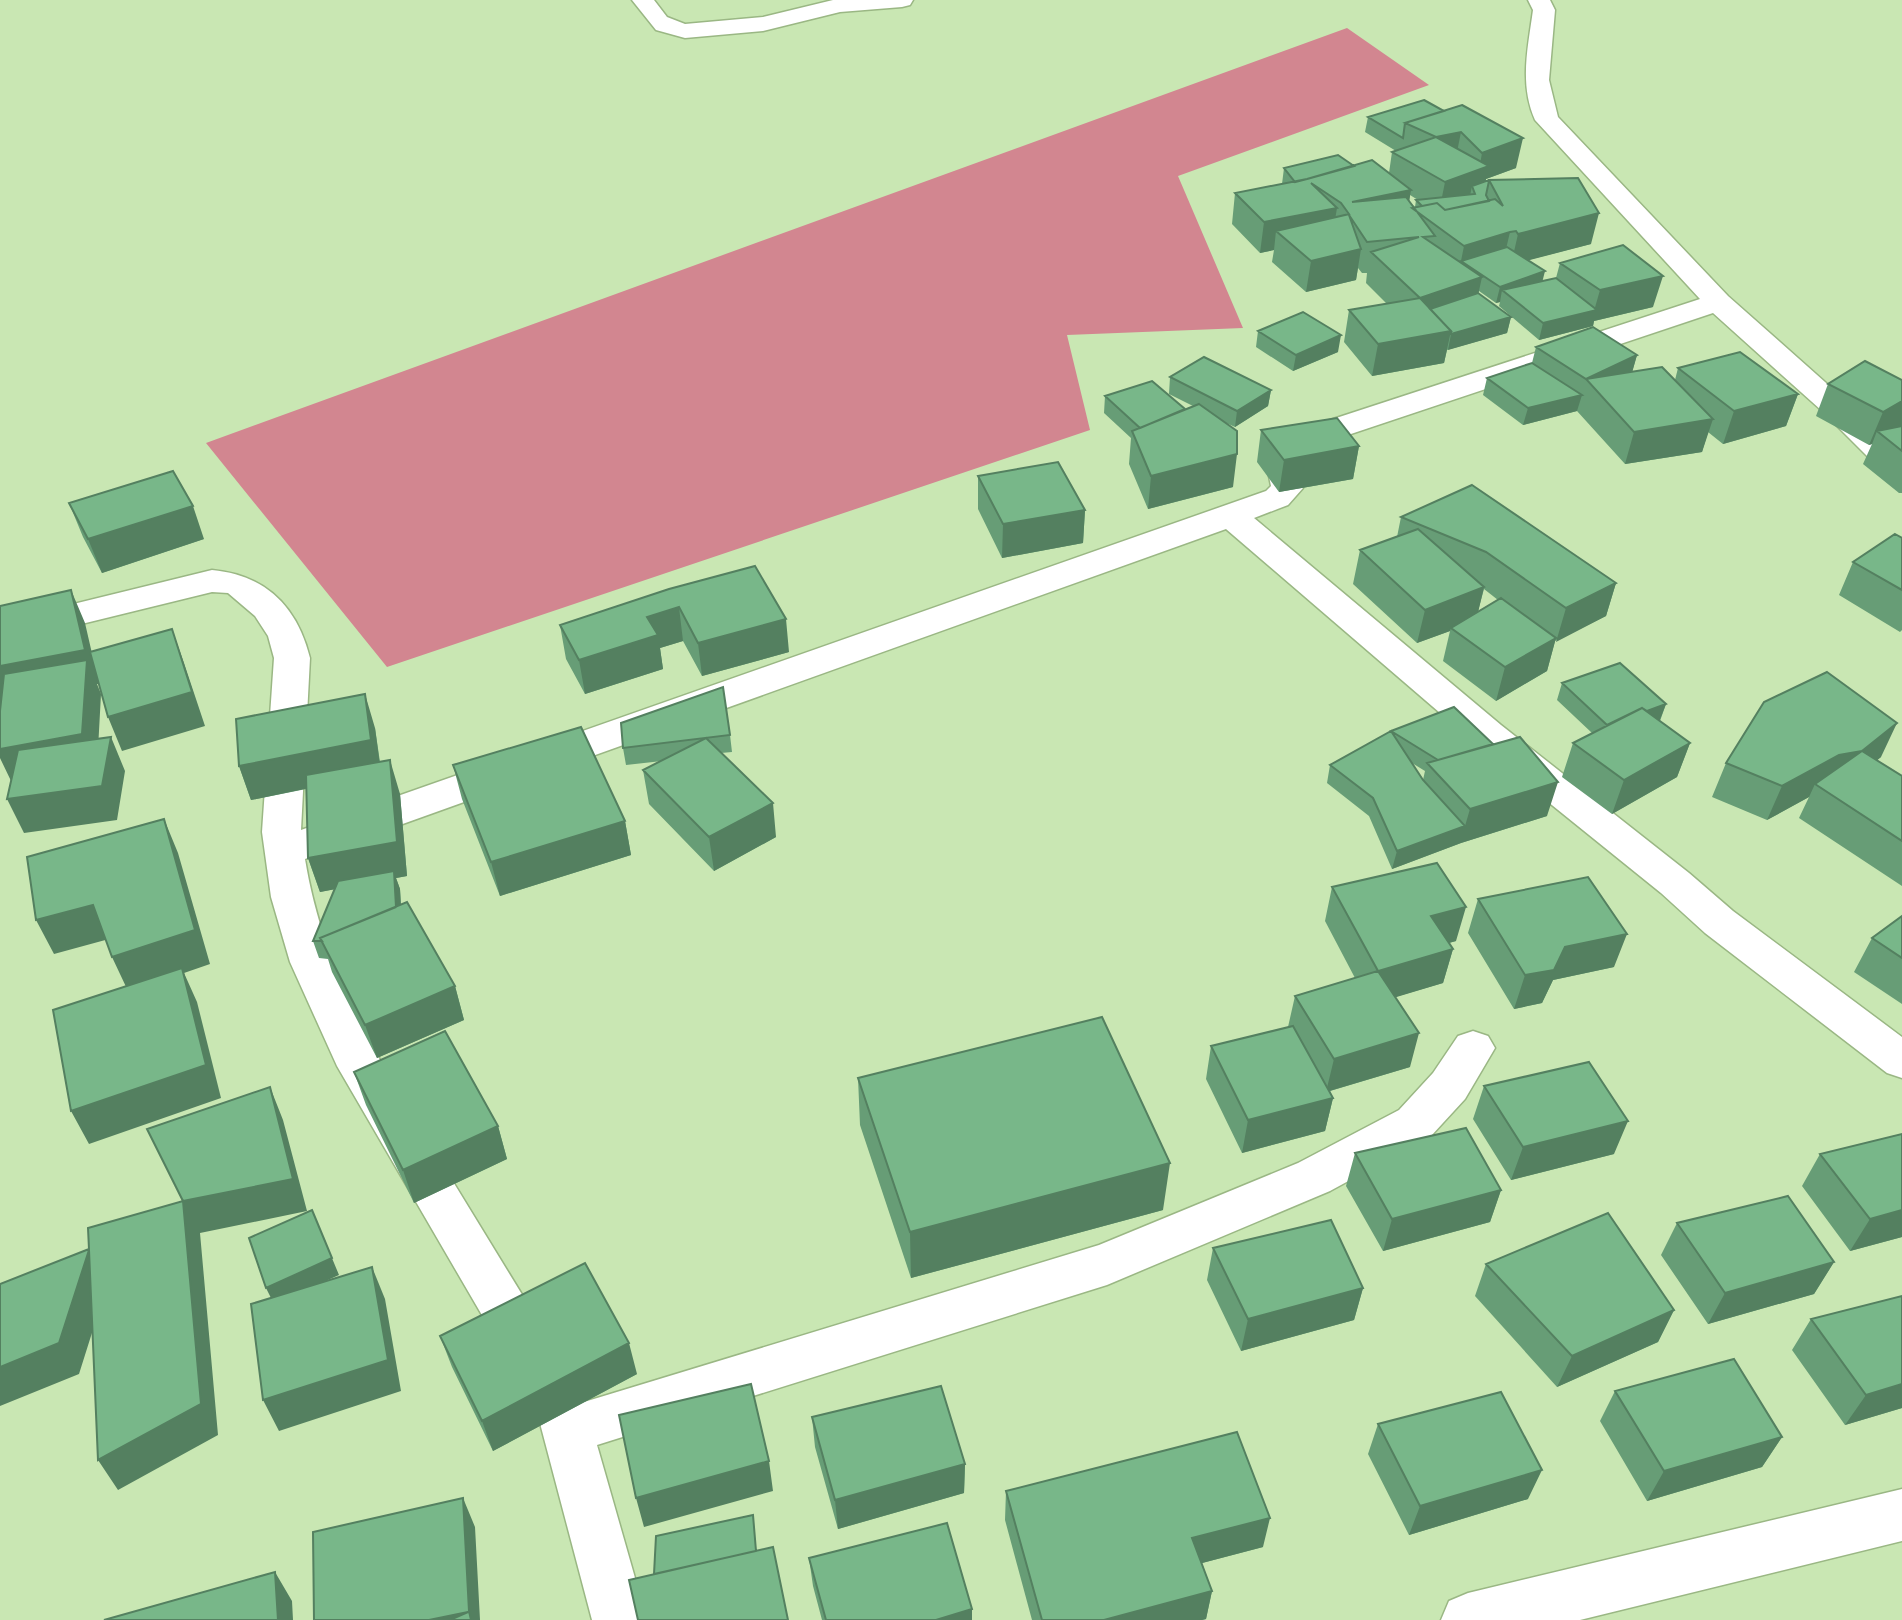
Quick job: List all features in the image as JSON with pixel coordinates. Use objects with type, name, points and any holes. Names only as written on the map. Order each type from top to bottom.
[{"type":"street","points":[[643,0],[661,25],[685,31],[763,24],[841,5],[902,0]]},
{"type":"street","points":[[1539,0],[1544,10],[1537,92],[1539,106],[1547,120],[1718,302],[1832,404],[1902,473]]},
{"type":"street","points":[[284,851],[1231,516],[1277,498],[1287,488],[1279,452],[1286,445],[1718,302]]},
{"type":"street","points":[[1231,516],[1478,725],[1675,883],[1719,922],[1902,1062]]},
{"type":"street","points":[[0,633],[212,581],[239,586],[279,622],[289,639],[292,658],[281,832],[291,897],[311,962],[352,1054],[542,1369],[562,1409],[620,1620]]},
{"type":"street","points":[[568,1431],[1107,1264],[1302,1182],[1415,1123],[1449,1086],[1473,1048]]},
{"type":"street","points":[[1468,1620],[1902,1516]]},
{"type":"shaded area","points":[[1347,28],[1429,85],[1178,176],[1243,328],[1067,335],[1090,430],[387,667],[206,443]]},
{"type":"building","points":[[1424,100],[1444,111],[1405,123],[1403,138],[1368,117]]},
{"type":"building","points":[[1462,105],[1523,138],[1482,153],[1461,132],[1436,137],[1405,123]]},
{"type":"building","points":[[1436,137],[1489,166],[1445,182],[1392,152]]},
{"type":"building","points":[[1338,155],[1354,166],[1295,182],[1284,168]]},
{"type":"building","points":[[1372,160],[1411,190],[1352,202],[1406,197],[1435,236],[1423,237],[1482,277],[1420,298],[1371,252],[1419,237],[1367,242],[1349,215],[1361,249],[1311,261],[1276,231],[1349,214],[1341,203],[1311,183],[1337,208],[1264,222],[1235,193],[1307,179]]},
{"type":"building","points":[[1578,178],[1599,213],[1518,234],[1516,231],[1510,232],[1464,246],[1412,208],[1437,203],[1445,210],[1495,199],[1503,206],[1489,180]]},
{"type":"building","points":[[1489,181],[1486,195],[1489,201],[1445,210],[1437,203],[1422,206],[1416,200],[1475,194],[1472,186]]},
{"type":"building","points":[[1623,245],[1663,276],[1600,290],[1560,263]]},
{"type":"building","points":[[1507,247],[1545,271],[1500,287],[1461,261]]},
{"type":"building","points":[[1556,278],[1597,310],[1543,323],[1502,290]]},
{"type":"building","points":[[1478,293],[1511,317],[1451,334],[1430,309]]},
{"type":"building","points":[[1420,298],[1451,331],[1378,344],[1349,310]]},
{"type":"building","points":[[1303,312],[1341,335],[1296,355],[1258,331]]},
{"type":"building","points":[[1593,327],[1637,355],[1586,379],[1536,347]]},
{"type":"building","points":[[1740,352],[1798,394],[1734,411],[1678,368]]},
{"type":"building","points":[[1204,357],[1271,390],[1237,411],[1170,377]]},
{"type":"building","points":[[1865,361],[1902,380],[1902,401],[1883,412],[1828,384]]},
{"type":"building","points":[[1532,363],[1582,395],[1528,408],[1487,378]]},
{"type":"building","points":[[1662,367],[1713,419],[1634,432],[1586,379]]},
{"type":"building","points":[[1152,381],[1185,409],[1140,428],[1105,396]]},
{"type":"building","points":[[1199,404],[1237,431],[1237,454],[1151,476],[1132,431]]},
{"type":"building","points":[[1337,418],[1359,446],[1284,460],[1261,430]]},
{"type":"building","points":[[1902,426],[1902,451],[1877,431]]},
{"type":"building","points":[[1058,462],[1085,510],[1003,524],[978,476]]},
{"type":"building","points":[[173,471],[193,506],[88,539],[69,503]]},
{"type":"building","points":[[1472,485],[1616,583],[1566,608],[1486,552],[1401,517]]},
{"type":"building","points":[[1418,529],[1484,587],[1425,610],[1360,550]]},
{"type":"building","points":[[1895,534],[1902,538],[1902,590],[1853,562]]},
{"type":"building","points":[[755,566],[786,619],[698,643],[679,607],[647,617],[658,635],[579,660],[560,625],[669,589]]},
{"type":"building","points":[[71,590],[85,650],[0,666],[0,606]]},
{"type":"building","points":[[1501,598],[1556,638],[1505,667],[1451,628]]},
{"type":"building","points":[[172,629],[192,692],[108,717],[90,652]]},
{"type":"building","points":[[87,660],[82,734],[0,749],[4,674]]},
{"type":"building","points":[[1620,663],[1666,704],[1647,711],[1642,708],[1607,725],[1562,683]]},
{"type":"building","points":[[1827,672],[1897,723],[1862,751],[1839,755],[1782,786],[1726,763],[1764,702]]},
{"type":"building","points":[[723,687],[730,735],[623,748],[621,723]]},
{"type":"building","points":[[365,694],[371,740],[239,766],[236,719]]},
{"type":"building","points":[[1454,707],[1493,744],[1438,760],[1391,731]]},
{"type":"building","points":[[1642,708],[1690,743],[1624,780],[1573,743]]},
{"type":"building","points":[[581,727],[625,821],[491,862],[453,765]]},
{"type":"building","points":[[1391,731],[1423,780],[1465,826],[1397,851],[1373,798],[1330,765]]},
{"type":"building","points":[[111,737],[102,786],[7,799],[18,750]]},
{"type":"building","points":[[1520,737],[1558,782],[1470,809],[1427,763]]},
{"type":"building","points":[[706,738],[773,803],[709,837],[643,770]]},
{"type":"building","points":[[1862,751],[1902,776],[1902,841],[1815,784]]},
{"type":"building","points":[[390,760],[397,842],[308,858],[306,775]]},
{"type":"building","points":[[164,819],[195,930],[112,957],[93,905],[36,920],[27,857]]},
{"type":"building","points":[[1437,863],[1466,907],[1431,916],[1453,949],[1378,971],[1332,887]]},
{"type":"building","points":[[394,871],[396,907],[320,938],[322,941],[313,941],[338,881]]},
{"type":"building","points":[[1588,877],[1627,934],[1565,947],[1554,970],[1525,975],[1478,899]]},
{"type":"building","points":[[407,902],[455,986],[365,1025],[320,938]]},
{"type":"building","points":[[1902,916],[1902,958],[1872,938]]},
{"type":"building","points":[[182,968],[206,1065],[71,1111],[53,1010]]},
{"type":"building","points":[[1378,971],[1419,1033],[1334,1059],[1295,996]]},
{"type":"building","points":[[1102,1017],[1170,1163],[910,1232],[858,1078]]},
{"type":"building","points":[[1293,1026],[1333,1098],[1248,1120],[1211,1046]]},
{"type":"building","points":[[445,1031],[498,1126],[403,1170],[354,1072]]},
{"type":"building","points":[[1589,1062],[1628,1121],[1523,1147],[1484,1086]]},
{"type":"building","points":[[270,1087],[293,1179],[183,1201],[147,1129]]},
{"type":"building","points":[[1466,1128],[1501,1190],[1392,1219],[1355,1153]]},
{"type":"building","points":[[1902,1134],[1902,1210],[1870,1219],[1820,1154]]},
{"type":"building","points":[[1788,1196],[1834,1262],[1725,1293],[1677,1223]]},
{"type":"building","points":[[183,1201],[201,1404],[98,1460],[89,1250],[59,1343],[0,1367],[0,1284],[89,1249],[88,1228]]},
{"type":"building","points":[[312,1210],[332,1258],[266,1288],[249,1238]]},
{"type":"building","points":[[1608,1213],[1674,1310],[1572,1356],[1486,1264]]},
{"type":"building","points":[[1331,1220],[1363,1288],[1248,1319],[1213,1248]]},
{"type":"building","points":[[585,1263],[629,1343],[482,1421],[440,1336]]},
{"type":"building","points":[[372,1267],[388,1360],[263,1400],[251,1304]]},
{"type":"building","points":[[1902,1296],[1902,1384],[1866,1395],[1811,1319]]},
{"type":"building","points":[[1734,1359],[1782,1437],[1664,1471],[1615,1391]]},
{"type":"building","points":[[751,1384],[769,1461],[636,1498],[619,1415]]},
{"type":"building","points":[[941,1386],[965,1464],[835,1500],[812,1417]]},
{"type":"building","points":[[1501,1392],[1542,1470],[1420,1506],[1378,1424]]},
{"type":"building","points":[[1237,1432],[1270,1518],[1192,1538],[1212,1591],[1104,1620],[1042,1620],[1006,1491]]},
{"type":"building","points":[[463,1498],[471,1620],[450,1620],[468,1612],[429,1620],[314,1620],[313,1532]]},
{"type":"building","points":[[753,1515],[756,1551],[654,1574],[656,1536]]},
{"type":"building","points":[[947,1523],[972,1609],[936,1620],[826,1620],[809,1558]]},
{"type":"building","points":[[773,1547],[788,1620],[638,1620],[629,1580]]},
{"type":"building","points":[[275,1572],[278,1620],[104,1620]]}]
